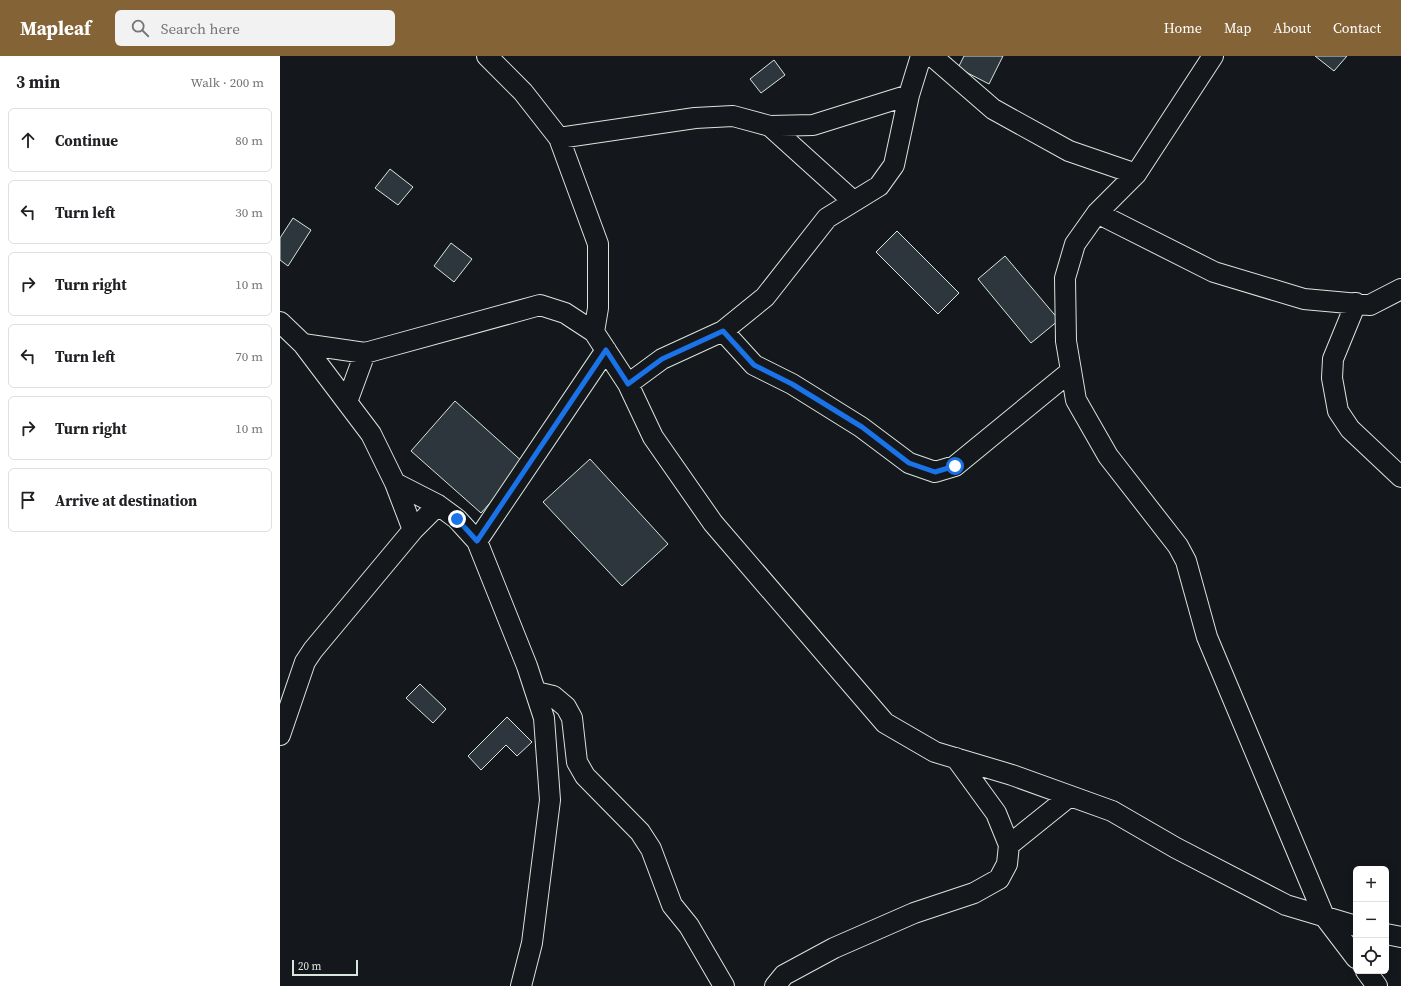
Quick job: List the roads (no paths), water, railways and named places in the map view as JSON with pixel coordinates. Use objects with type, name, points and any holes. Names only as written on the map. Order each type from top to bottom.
[{"type":"street","points":[[487,56],[523,92],[559,138],[598,244],[598,308],[594,332]]},
{"type":"street","points":[[628,384],[662,359],[723,331],[765,297],[827,218],[879,186],[894,165],[909,95],[921,56]]},
{"type":"street","points":[[932,56],[994,109],[1070,151],[1136,174]]},
{"type":"street","points":[[1213,56],[1136,174],[1097,213],[1075,244],[1065,278],[1066,341],[1076,400],[1108,456],[1178,546],[1186,561],[1206,638],[1324,916],[1353,954]]},
{"type":"street","points":[[559,138],[695,118],[733,116],[770,126],[813,125],[909,95]]},
{"type":"street","points":[[770,126],[853,201]]},
{"type":"street","points":[[1097,213],[1214,272],[1304,299],[1370,305],[1401,289]]},
{"type":"street","points":[[1356,303],[1333,359],[1332,378],[1338,411],[1350,429],[1401,477]]},
{"type":"street","points":[[303,344],[365,352],[540,305],[565,313],[594,332],[628,384],[653,437],[713,523],[885,722],[935,752],[1012,775],[1112,811],[1176,848],[1286,905],[1353,925]]},
{"type":"street","points":[[280,322],[303,344],[371,434],[395,484],[413,530]]},
{"type":"street","points":[[723,331],[754,365],[792,384],[862,427],[909,463],[935,472],[955,466],[1071,371]]},
{"type":"street","points":[[477,541],[606,350]]},
{"type":"street","points":[[347,402],[365,352]]},
{"type":"street","points":[[395,484],[438,505],[457,519],[477,541],[536,692],[544,718],[550,800],[532,944],[521,986]]},
{"type":"street","points":[[280,735],[305,662],[313,650],[413,530],[438,505]]},
{"type":"street","points":[[536,692],[553,696],[566,706],[572,718],[577,762],[584,776],[640,832],[651,849],[672,904],[688,926],[724,986]]},
{"type":"street","points":[[775,986],[784,975],[834,948],[914,914],[974,893],[998,879],[1007,864],[1009,845],[996,813],[956,758]]},
{"type":"street","points":[[1009,845],[1070,796]]},
{"type":"street","points":[[1389,935],[1401,937]]},
{"type":"street","points":[[1368,974],[1377,986]]}]
